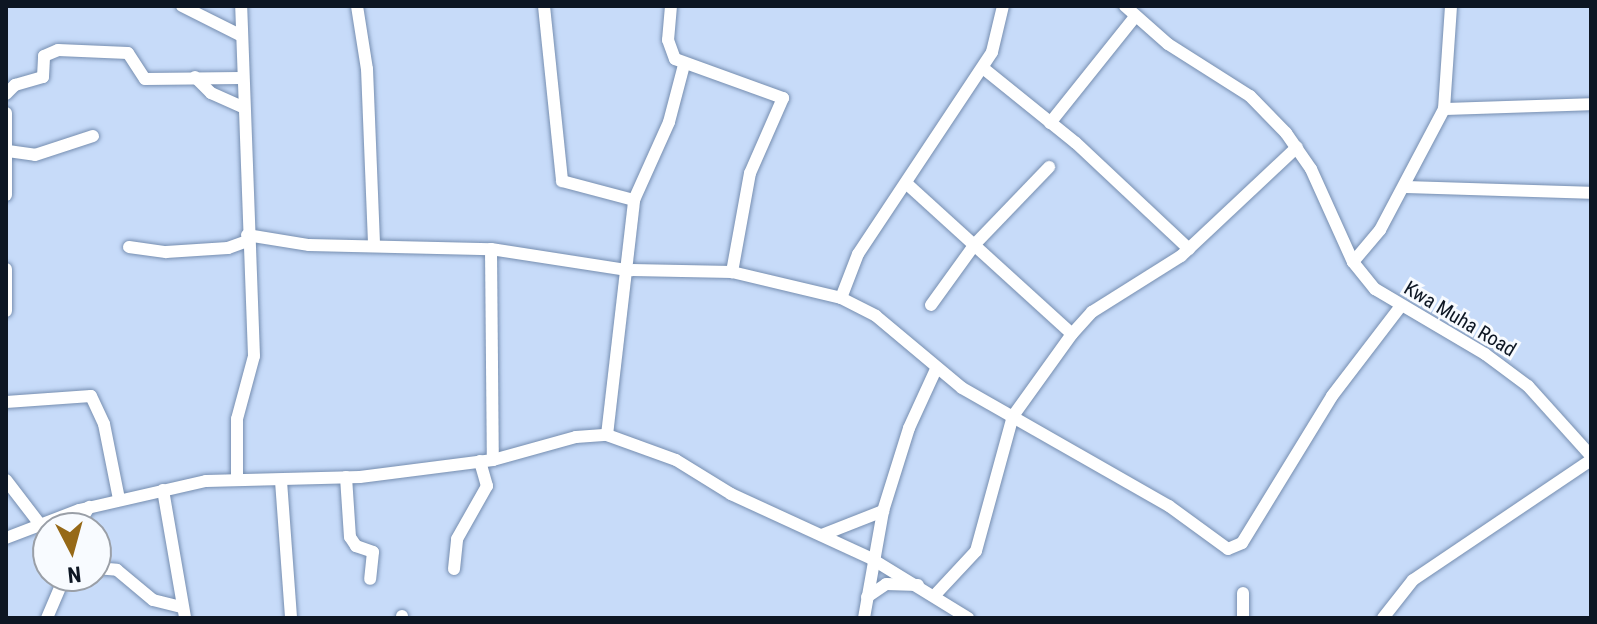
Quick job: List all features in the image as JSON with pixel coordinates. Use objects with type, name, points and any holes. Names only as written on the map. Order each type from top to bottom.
[{"type":"street","points":[[182,6],[240,35]]},
{"type":"street","points":[[237,479],[237,419],[254,356],[241,78],[241,6]]},
{"type":"street","points":[[357,6],[367,69],[374,244]]},
{"type":"street","points":[[544,6],[562,181],[634,200]]},
{"type":"street","points":[[671,6],[670,49],[684,65],[768,89],[783,98],[750,173],[732,272]]},
{"type":"street","points":[[841,298],[858,254],[983,68],[1003,6]]},
{"type":"street","name":"Kwa Muha Road","points":[[1125,6],[1135,17],[1250,96],[1297,147],[1353,262],[1375,289],[1400,307],[1485,354],[1528,386],[1591,458]]},
{"type":"street","points":[[1353,262],[1369,248],[1444,109],[1451,6]]},
{"type":"street","points":[[1050,123],[1135,17]]},
{"type":"street","points":[[6,94],[15,85],[43,77],[44,56],[58,50],[128,53],[145,79],[241,78]]},
{"type":"street","points":[[607,435],[634,200],[669,122],[684,65]]},
{"type":"street","points":[[983,68],[1050,123],[1189,249]]},
{"type":"street","points":[[195,77],[211,93],[243,107]]},
{"type":"street","points":[[1444,109],[1591,104]]},
{"type":"street","points":[[6,113],[6,195]]},
{"type":"street","points":[[8,151],[35,155],[93,136]]},
{"type":"street","points":[[935,595],[976,551],[1013,416],[1072,334],[1092,312],[1189,249],[1297,147]]},
{"type":"street","points":[[931,305],[975,244],[1049,167]]},
{"type":"street","points":[[906,183],[1072,334]]},
{"type":"street","points":[[1404,187],[1591,193]]},
{"type":"street","points":[[129,247],[166,252],[228,248],[249,237],[309,245],[374,244],[491,249],[627,270],[732,272],[841,298],[876,316],[936,369],[1169,506],[1221,547],[1235,548],[1332,396],[1400,307]]},
{"type":"street","points":[[454,569],[455,542],[487,486],[491,249]]},
{"type":"street","points":[[6,269],[6,311]]},
{"type":"street","points":[[864,618],[872,559],[883,511],[909,428],[936,369]]},
{"type":"street","points":[[9,399],[91,396],[104,424],[119,499]]},
{"type":"street","points":[[73,512],[163,490],[237,479],[281,481],[346,477],[486,460],[576,437],[607,435],[676,460],[731,494],[872,559],[968,618]]},
{"type":"street","points":[[1383,618],[1413,580],[1591,458]]},
{"type":"street","points":[[346,477],[350,537],[356,546],[373,552],[370,579]]},
{"type":"street","points":[[6,480],[32,514]]},
{"type":"street","points":[[281,481],[291,618]]},
{"type":"street","points":[[163,490],[184,613]]},
{"type":"street","points":[[86,512],[89,507]]},
{"type":"street","points":[[822,535],[883,511]]},
{"type":"street","points":[[6,538],[32,526]]},
{"type":"street","points":[[112,570],[117,570],[153,600],[184,613]]},
{"type":"street","points":[[867,597],[886,584],[918,585]]},
{"type":"street","points":[[47,618],[58,592]]},
{"type":"street","points":[[1243,593],[1243,618]]}]
